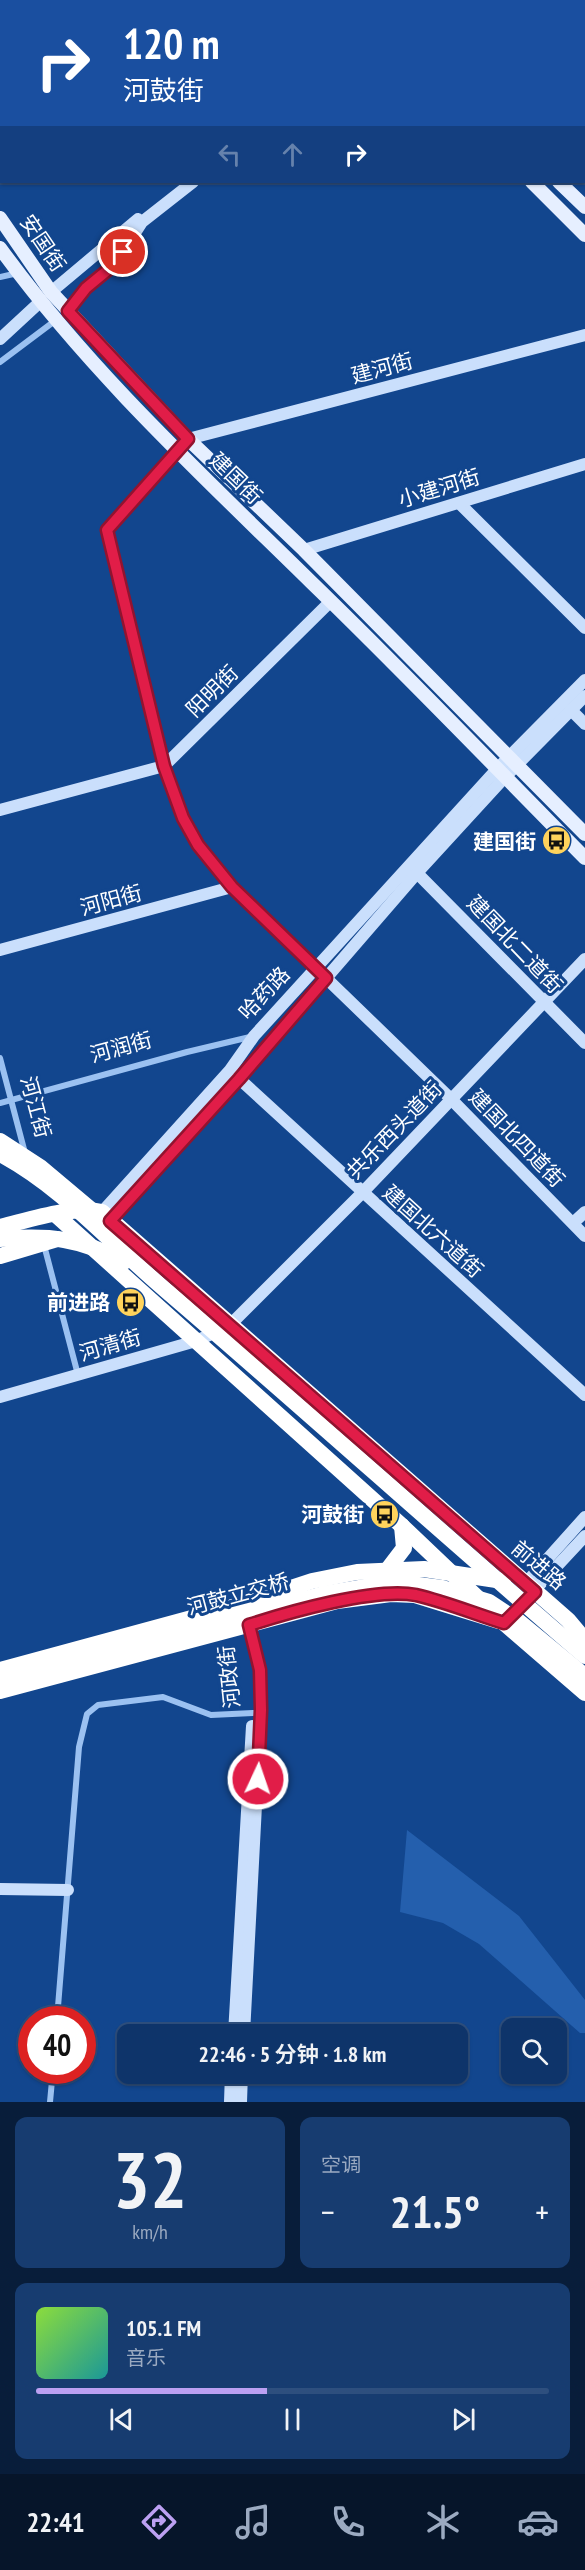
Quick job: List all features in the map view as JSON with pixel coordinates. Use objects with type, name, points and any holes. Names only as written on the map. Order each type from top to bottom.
[{"type":"highway","points":[[0,1141],[26,1156]]},
{"type":"highway","points":[[0,1154],[36,1175],[148,1276],[585,1656]]},
{"type":"highway","name":"河江街","points":[[26,1156],[101,1214]]},
{"type":"highway","points":[[0,1227],[55,1214],[101,1214]]},
{"type":"highway","points":[[55,1214],[402,1526],[504,1623],[585,1693]]},
{"type":"highway","name":"哈药路","points":[[0,1256],[75,1233],[101,1214]]},
{"type":"highway","name":"前进路","points":[[101,1214],[530,1588],[568,1620],[585,1631]]},
{"type":"highway","points":[[0,1239],[42,1236],[82,1243],[107,1253],[148,1276]]},
{"type":"highway","points":[[388,1569],[404,1548],[402,1526]]},
{"type":"highway","points":[[0,1670],[236,1606],[312,1581],[357,1572],[424,1569],[530,1588]]},
{"type":"highway","name":"河鼓立交桥","points":[[0,1681],[324,1594],[395,1582],[442,1588],[489,1602],[526,1627],[585,1676]]},
{"type":"highway","points":[[0,1691],[337,1601],[391,1594],[414,1595],[504,1623]]},
{"type":"highway","name":"前进路","points":[[568,1620],[585,1640]]},
{"type":"main road","points":[[533,183],[585,235]]},
{"type":"main road","points":[[560,183],[585,207]]},
{"type":"main road","name":"安国街","points":[[0,218],[51,292]]},
{"type":"main road","name":"安国街","points":[[0,248],[40,302]]},
{"type":"main road","name":"建国街","points":[[51,292],[188,439],[304,550],[585,834]]},
{"type":"main road","name":"建国街","points":[[40,302],[177,451],[331,601],[585,858]]},
{"type":"street","points":[[51,292],[181,183]]},
{"type":"street","points":[[68,311],[86,288],[115,264],[142,222],[191,183]]},
{"type":"street","points":[[0,277],[19,273]]},
{"type":"street","points":[[0,339],[40,302]]},
{"type":"street","points":[[0,362],[56,320]]},
{"type":"street","name":"建河街","points":[[188,439],[585,335]]},
{"type":"street","points":[[177,451],[188,439]]},
{"type":"street","name":"建国北四道街","points":[[177,451],[107,530],[164,766],[183,818],[198,845],[232,887],[451,1099],[585,1236]]},
{"type":"street","name":"小建河街","points":[[304,550],[585,464]]},
{"type":"street","points":[[459,503],[585,628]]},
{"type":"street","name":"阳明街","points":[[0,810],[164,766],[331,601]]},
{"type":"street","name":"哈药路","points":[[101,1214],[234,1074],[585,680]]},
{"type":"street","name":"哈药路","points":[[512,761],[585,696]]},
{"type":"street","points":[[571,710],[585,723]]},
{"type":"street","name":"哈药路","points":[[234,1074],[254,1036],[321,974],[417,873],[501,773]]},
{"type":"street","name":"建国北二道街","points":[[417,873],[585,1043]]},
{"type":"street","name":"河阳街","points":[[0,950],[232,887]]},
{"type":"street","name":"共乐西头道街","points":[[229,1326],[362,1193],[585,959]]},
{"type":"street","name":"河润街","points":[[0,1103],[254,1036]]},
{"type":"street","name":"河江街","points":[[0,1058],[26,1156]]},
{"type":"street","name":"建国北六道街","points":[[234,1074],[585,1395]]},
{"type":"street","points":[[573,1223],[585,1212]]},
{"type":"street","points":[[44,1244],[78,1375]]},
{"type":"street","name":"河清街","points":[[0,1397],[196,1341],[229,1326]]},
{"type":"street","points":[[504,1623],[585,1517]]},
{"type":"street","points":[[530,1588],[585,1536]]},
{"type":"street","name":"河政街","points":[[236,1606],[246,1626],[260,1670],[261,1710],[245,2024]]},
{"type":"street","name":"河政街","points":[[235,2024],[253,1713],[252,1672],[246,1626]]},
{"type":"street","points":[[58,2006],[79,1747],[87,1714],[98,1705],[163,1697],[211,1715],[253,1713]]},
{"type":"street","points":[[0,1889],[68,1890]]},
{"type":"street","points":[[50,2102],[52,2084]]},
{"type":"street","points":[[230,2102],[231,2084]]},
{"type":"street","points":[[241,2102],[242,2084]]},
{"type":"shaded area","points":[[407,1830],[519,1916],[585,2000],[585,2033],[580,2033],[567,2022],[567,2018],[563,2018],[479,1944],[443,1923],[400,1912]]},
{"type":"place","name":"建国街","points":[[557,841]]},
{"type":"place","name":"前进路","points":[[131,1302]]},
{"type":"place","name":"河鼓街","points":[[385,1514]]},
{"type":"route","points":[[123,252],[115,264],[86,288],[68,311],[188,439],[107,530],[164,766],[183,818],[198,845],[232,887],[326,978],[239,1079],[110,1221],[535,1592],[504,1623],[414,1595],[391,1594],[337,1601],[249,1625],[260,1670],[258,1779]]}]
